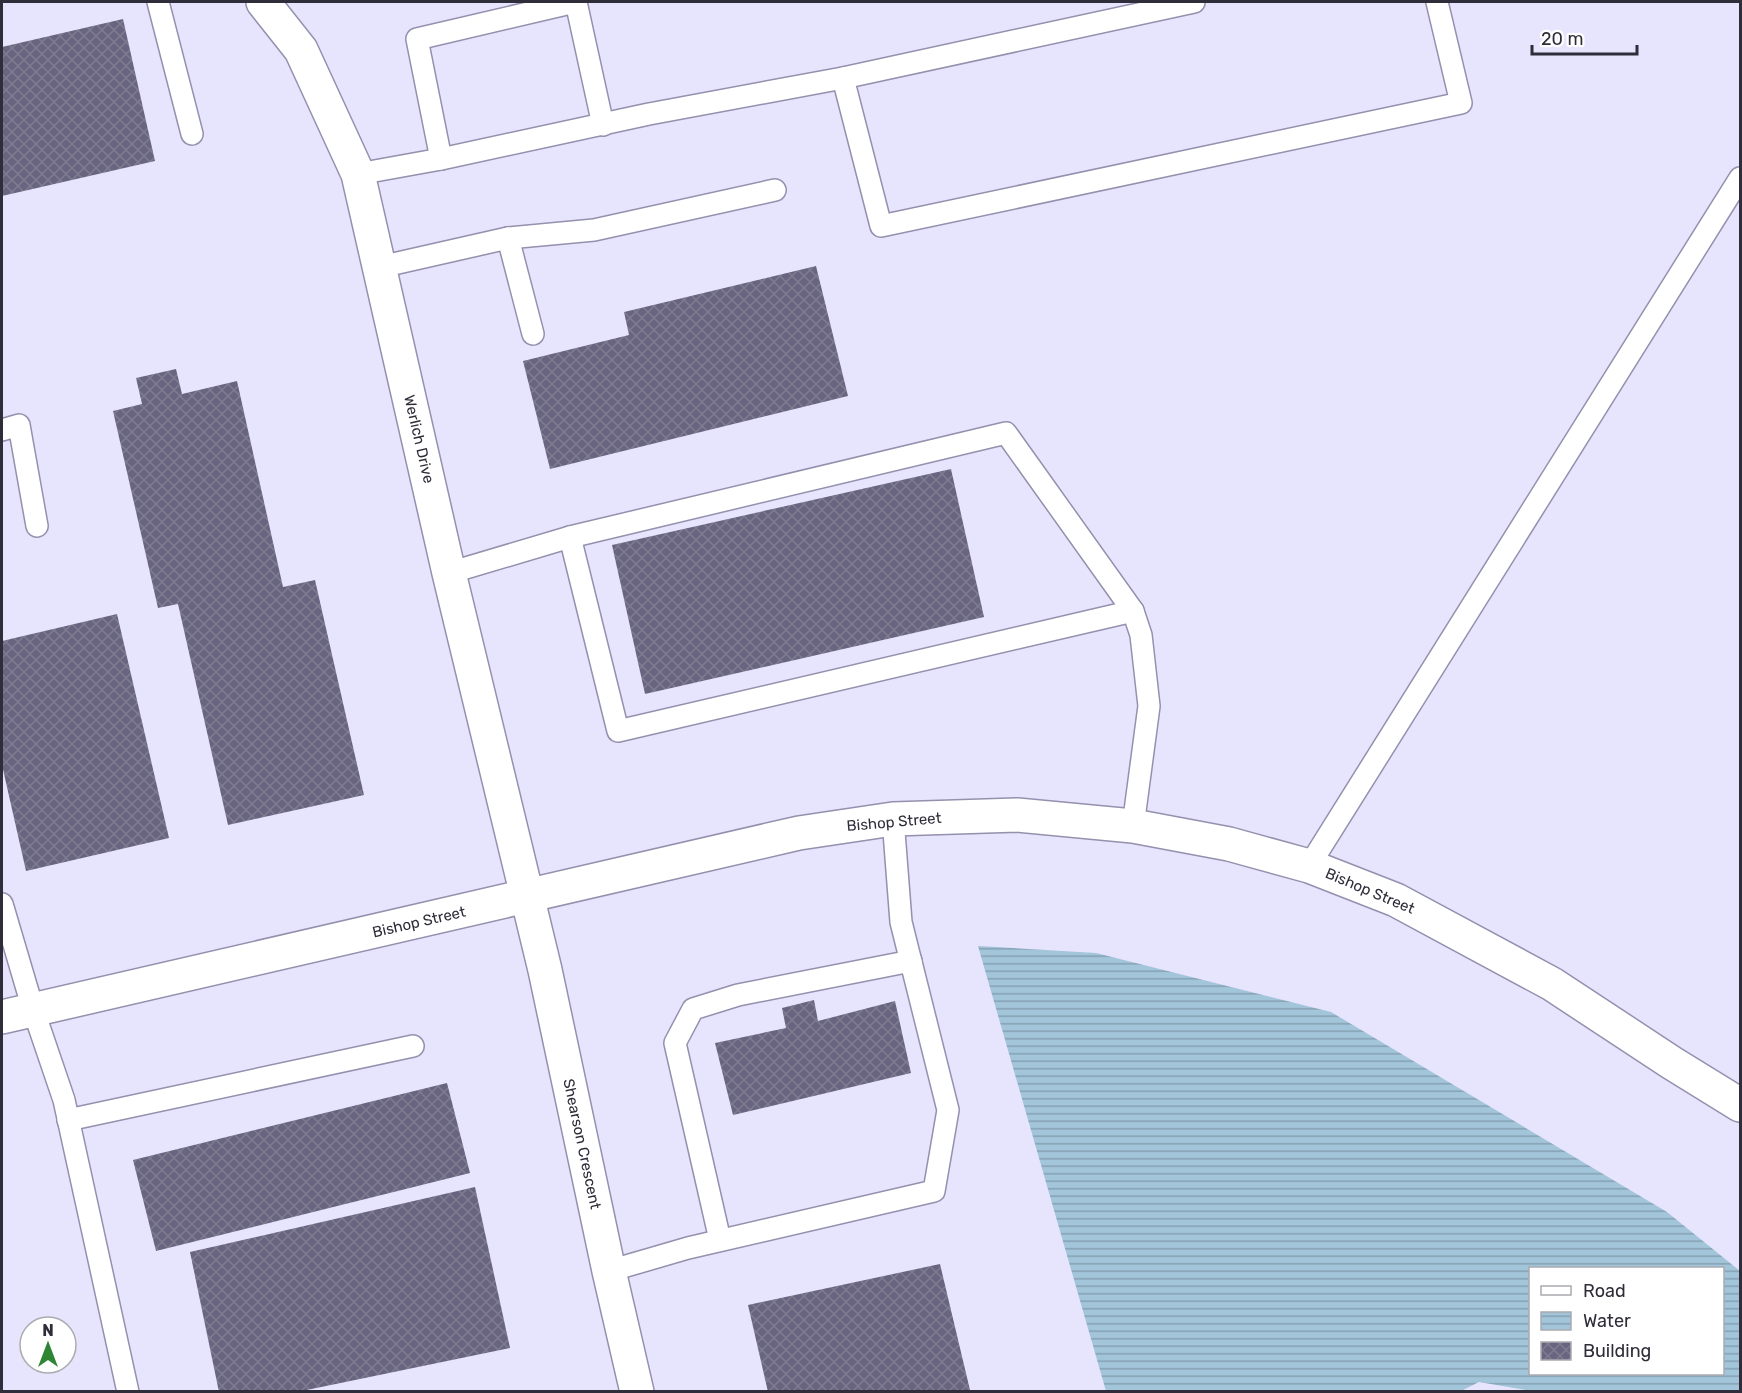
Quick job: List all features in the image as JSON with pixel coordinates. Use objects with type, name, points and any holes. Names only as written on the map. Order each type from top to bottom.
[{"type":"street","name":"Werlich Drive","points":[[263,2],[302,50],[358,174],[449,573],[527,897]]},
{"type":"street","name":"Bishop Street","points":[[2,1017],[799,833],[893,819],[1017,815],[1133,826],[1229,844],[1309,866],[1396,900],[1552,984],[1740,1105]]},
{"type":"street","name":"Shearson Crescent","points":[[527,897],[548,981],[637,1392]]},
{"type":"lane","points":[[158,2],[192,134]]},
{"type":"lane","points":[[441,159],[417,39],[576,2],[603,125]]},
{"type":"lane","points":[[358,174],[441,159],[649,114],[843,78],[1170,4],[1194,2]]},
{"type":"lane","points":[[843,78],[881,226],[1461,103],[1437,2]]},
{"type":"lane","points":[[1309,866],[1740,178]]},
{"type":"lane","points":[[380,267],[508,237],[594,231],[775,190]]},
{"type":"lane","points":[[508,237],[533,334]]},
{"type":"lane","points":[[2,430],[19,425],[37,526]]},
{"type":"lane","points":[[449,573],[570,537],[1006,433],[1133,611],[1141,635],[1149,706],[1133,826]]},
{"type":"lane","points":[[570,537],[618,731],[1133,611]]},
{"type":"lane","points":[[609,1271],[720,1240],[934,1191],[948,1110],[901,922],[893,819]]},
{"type":"lane","points":[[2,904],[33,1010],[64,1100],[128,1392]]},
{"type":"lane","points":[[720,1240],[675,1043],[693,1009],[738,995],[911,961]]},
{"type":"lane","points":[[68,1120],[413,1046]]},
{"type":"water","points":[[978,946],[1096,953],[1331,1012],[1667,1212],[1740,1271],[1740,1391],[1537,1392],[1479,1382],[1459,1392],[1106,1391]]},
{"type":"building","points":[[123,19],[155,161],[2,196],[2,47]]},
{"type":"building","points":[[816,266],[848,396],[550,469],[523,361],[629,335],[624,312]]},
{"type":"building","points":[[176,369],[182,394],[237,381],[283,587],[315,580],[364,795],[228,825],[178,604],[158,608],[113,411],[142,404],[136,378]]},
{"type":"building","points":[[951,469],[984,617],[645,694],[612,545]]},
{"type":"building","points":[[117,614],[169,838],[26,871],[2,765],[2,641]]},
{"type":"building","points":[[814,1000],[818,1021],[895,1001],[911,1073],[733,1115],[715,1043],[786,1028],[782,1008]]},
{"type":"building","points":[[447,1083],[470,1173],[156,1251],[133,1160]]},
{"type":"building","points":[[475,1187],[510,1348],[297,1392],[219,1392],[190,1252]]},
{"type":"building","points":[[940,1264],[970,1390],[963,1392],[768,1392],[748,1305]]}]
